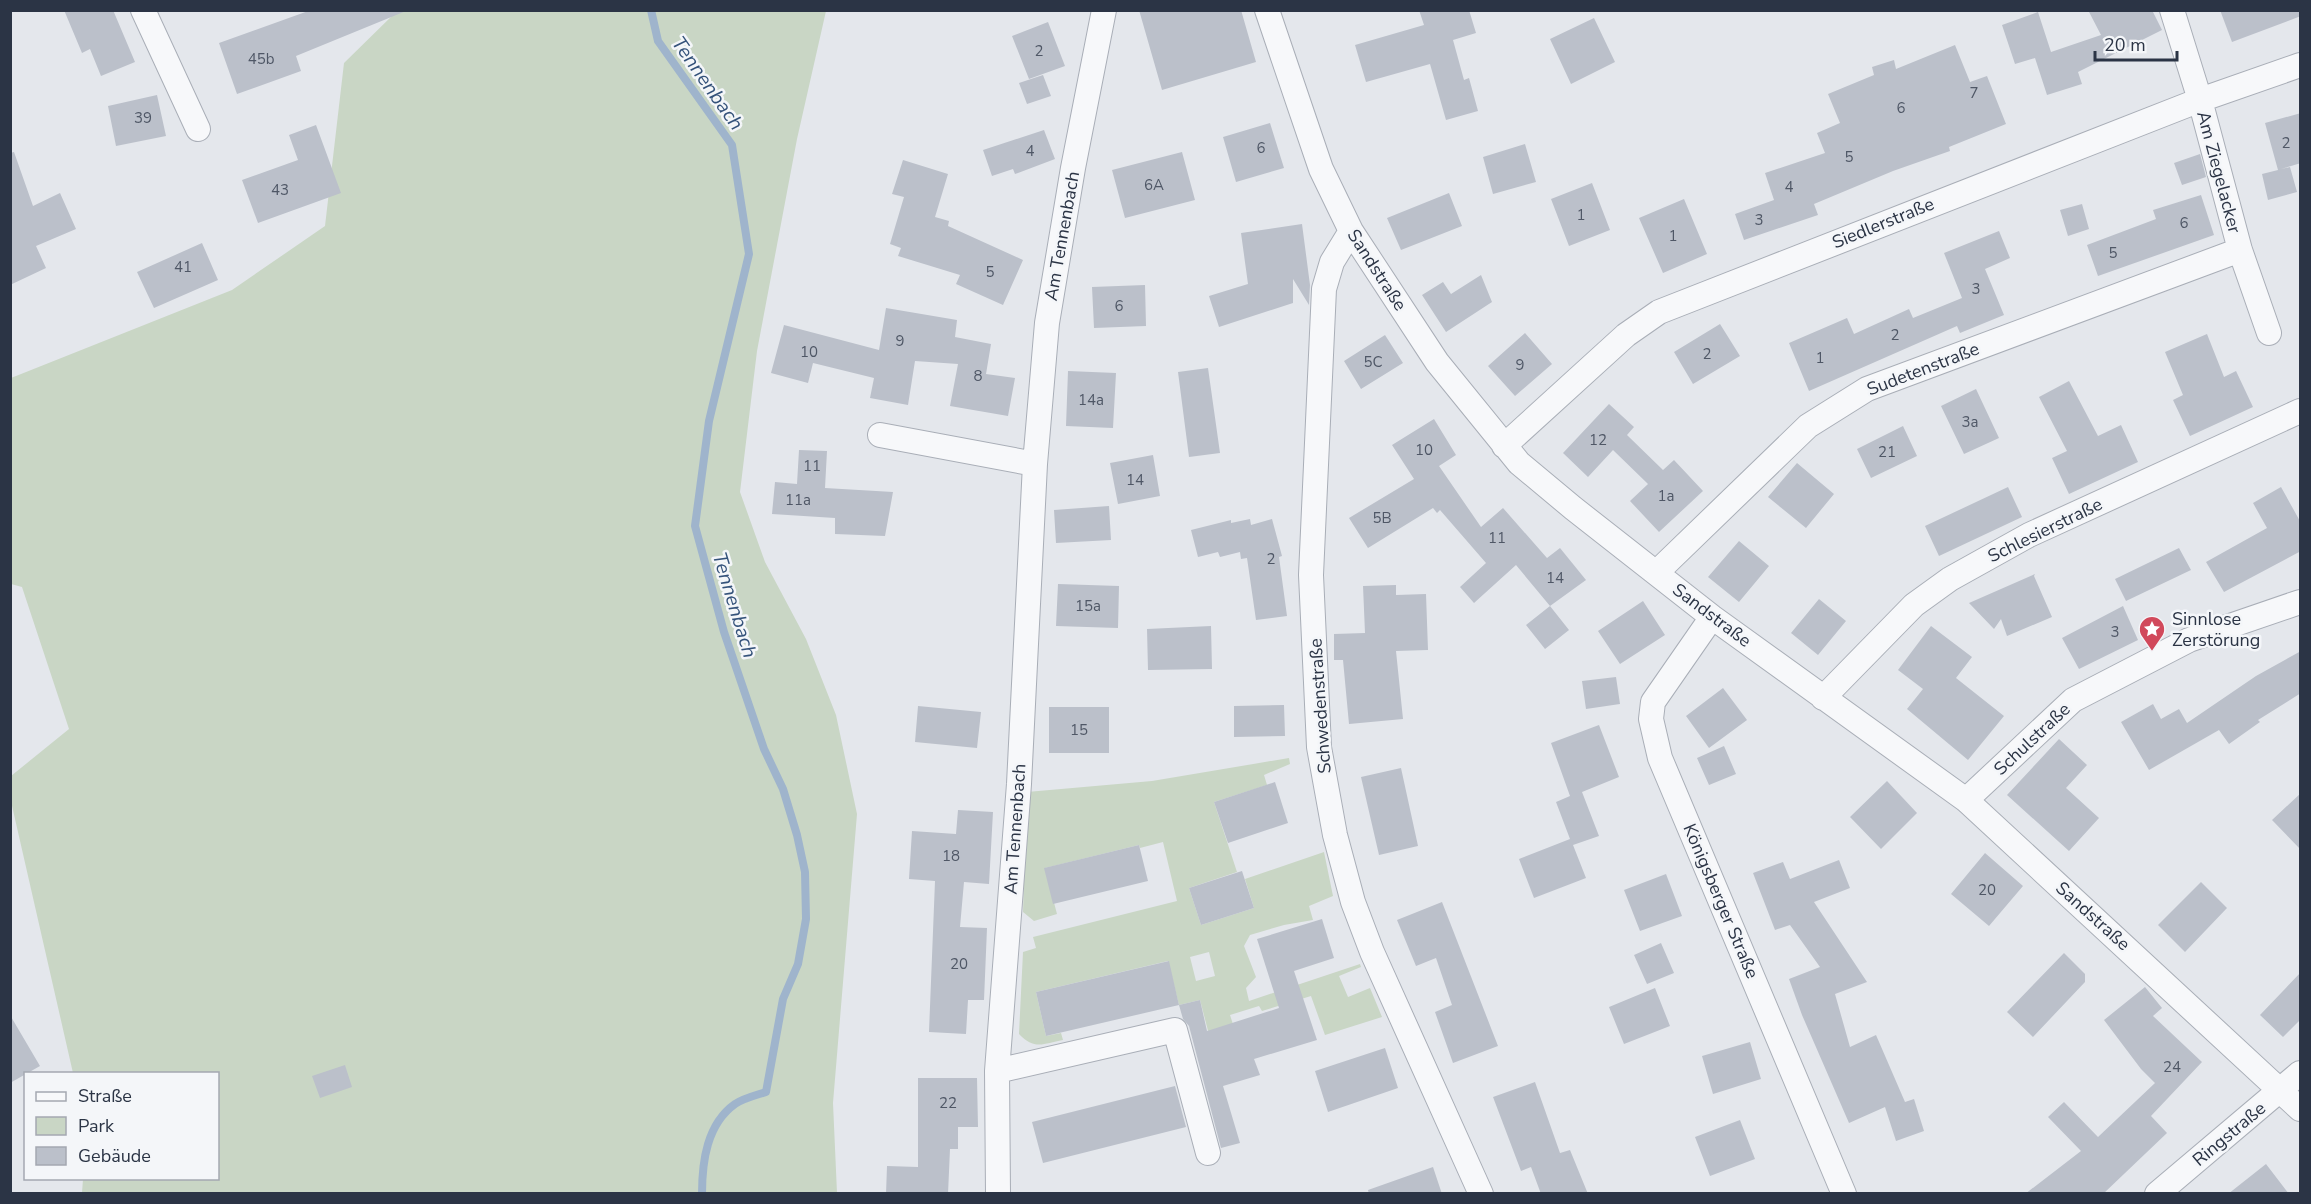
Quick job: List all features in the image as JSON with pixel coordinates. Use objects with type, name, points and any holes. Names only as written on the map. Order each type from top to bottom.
[{"type":"street","points":[[143,10],[198,129]]},
{"type":"street","name":"Am Tennenbach","points":[[998,1194],[997,1071],[1018,784],[1035,464],[1047,323],[1073,168],[1104,10]]},
{"type":"street","name":"Sandstraße","points":[[1267,10],[1322,169],[1351,231],[1437,362],[1504,446],[1538,480],[1712,617],[1966,800],[2282,1089],[2301,1109]]},
{"type":"street","name":"Am Ziegelacker","points":[[2172,10],[2200,100],[2240,250],[2269,333]]},
{"type":"street","name":"Siedlerstraße","points":[[1504,446],[1626,334],[1659,312],[2200,100],[2301,65]]},
{"type":"street","name":"Schwedenstraße","points":[[1351,231],[1332,262],[1324,289],[1311,575],[1319,747],[1335,835],[1353,902],[1397,1009],[1481,1194]]},
{"type":"street","name":"Sudetenstraße","points":[[1656,573],[1808,426],[1867,389],[2240,250]]},
{"type":"street","name":"Schlesierstraße","points":[[1823,698],[1914,605],[1950,579],[2029,535],[2301,411]]},
{"type":"street","points":[[880,435],[1035,464]]},
{"type":"street","name":"Schulstraße","points":[[1966,800],[2073,700],[2189,640],[2301,602]]},
{"type":"street","name":"Königsberger Straße","points":[[1712,617],[1653,702],[1653,733],[1665,769],[1844,1194]]},
{"type":"street","points":[[997,1071],[1175,1030],[1208,1153]]},
{"type":"street","name":"Ringstraße","points":[[2157,1194],[2301,1073]]},
{"type":"green space","points":[[397,11],[826,11],[797,139],[757,351],[740,492],[765,562],[806,639],[836,715],[857,814],[833,1103],[837,1193],[82,1193],[83,1180],[219,1180],[219,1072],[73,1072],[10,797],[11,776],[69,729],[22,587],[11,584],[11,378],[232,290],[325,226],[344,63]]},
{"type":"green space","points":[[1289,758],[1290,764],[1264,775],[1267,785],[1214,802],[1237,872],[1189,888],[1201,925],[1254,908],[1245,879],[1324,852],[1333,896],[1309,906],[1313,920],[1284,925],[1250,935],[1244,946],[1256,977],[1246,988],[1249,1001],[1360,964],[1361,967],[1339,976],[1348,997],[1370,988],[1382,1017],[1325,1035],[1311,996],[1262,1011],[1259,1006],[1230,1015],[1241,1049],[1217,1065],[1200,1000],[1179,1005],[1168,961],[1036,992],[1046,1036],[1061,1033],[1063,1040],[1034,1044],[1019,1034],[1023,952],[1036,948],[1033,937],[1177,901],[1163,842],[1140,848],[1139,845],[1045,868],[1057,914],[1034,921],[1023,912],[1027,792],[1152,781]],"holes":[[[1209,952],[1215,976],[1196,981],[1190,957]]]},
{"type":"building","points":[[64,10],[113,10],[135,62],[101,76],[90,49],[82,53]]},
{"type":"building","points":[[311,10],[406,11],[296,56],[301,71],[237,94],[219,43]]},
{"type":"building","points":[[1139,10],[1241,10],[1256,62],[1162,90]]},
{"type":"building","points":[[1419,10],[1469,10],[1476,33],[1453,40],[1464,80],[1469,78],[1478,111],[1446,120],[1430,64],[1366,82],[1355,45],[1424,25]]},
{"type":"building","points":[[2088,10],[2152,10],[2162,30],[2078,72],[2082,84],[2047,95],[2035,58],[2015,64],[2002,25],[2038,12],[2051,52],[2101,35]]},
{"type":"building","points":[[2220,10],[2301,10],[2301,16],[2232,42]]},
{"type":"building","points":[[1594,18],[1615,62],[1571,84],[1550,39]]},
{"type":"building","points":[[1048,22],[1065,66],[1029,79],[1012,36]]},
{"type":"building","points":[[1955,45],[1970,82],[1987,76],[2006,124],[1949,147],[1950,151],[1893,171],[1814,204],[1818,215],[1744,240],[1735,214],[1774,200],[1765,173],[1825,153],[1817,133],[1840,123],[1828,94],[1874,75],[1872,67],[1894,60],[1896,69]]},
{"type":"building","points":[[1043,75],[1051,96],[1027,104],[1019,83]]},
{"type":"building","points":[[157,95],[166,136],[116,146],[108,106]]},
{"type":"building","points":[[2301,113],[2301,163],[2281,169],[2290,167],[2297,192],[2268,200],[2262,174],[2278,170],[2265,123]]},
{"type":"building","points":[[1270,123],[1284,168],[1236,182],[1223,137]]},
{"type":"building","points":[[316,125],[341,193],[258,223],[242,180],[298,160],[289,135]]},
{"type":"building","points":[[1044,130],[1055,159],[1015,174],[1013,169],[992,176],[983,150]]},
{"type":"building","points":[[1525,144],[1536,182],[1493,194],[1483,157]]},
{"type":"building","points":[[14,152],[33,206],[60,193],[76,229],[36,246],[46,268],[10,285],[10,153]]},
{"type":"building","points":[[1182,152],[1195,200],[1125,218],[1112,170]]},
{"type":"building","points":[[2200,154],[2206,177],[2182,185],[2174,163]]},
{"type":"building","points":[[903,160],[948,174],[935,217],[949,221],[948,226],[1023,260],[1003,305],[956,284],[960,275],[898,256],[901,248],[890,244],[904,197],[892,194]]},
{"type":"building","points":[[1592,183],[1610,230],[1569,246],[1551,199]]},
{"type":"building","points":[[1449,193],[1462,226],[1401,250],[1387,218]]},
{"type":"building","points":[[2201,195],[2214,235],[2098,276],[2087,245],[2156,219],[2153,210]]},
{"type":"building","points":[[1684,199],[1707,254],[1663,273],[1639,218]]},
{"type":"building","points":[[2082,204],[2089,229],[2068,236],[2060,210]]},
{"type":"building","points":[[1302,224],[1310,285],[1309,305],[1293,279],[1293,303],[1219,327],[1209,296],[1248,284],[1241,233]]},
{"type":"building","points":[[1999,231],[2010,258],[1985,269],[2004,315],[1960,333],[1957,326],[1809,391],[1789,343],[1847,318],[1854,334],[1909,309],[1913,318],[1962,298],[1944,253]]},
{"type":"building","points":[[202,243],[218,280],[154,308],[137,272]]},
{"type":"building","points":[[1481,275],[1492,302],[1446,332],[1422,295],[1443,282],[1451,294]]},
{"type":"building","points":[[1145,285],[1146,326],[1094,328],[1092,287]]},
{"type":"building","points":[[886,308],[957,320],[955,337],[991,344],[986,374],[1015,378],[1008,416],[950,406],[958,364],[915,361],[908,405],[870,398],[874,378],[813,363],[808,383],[771,373],[784,325],[879,350]]},
{"type":"building","points":[[1720,324],[1740,356],[1693,384],[1674,352]]},
{"type":"building","points":[[1525,333],[1552,364],[1515,396],[1488,366]]},
{"type":"building","points":[[2207,334],[2224,377],[2236,371],[2253,407],[2190,436],[2173,400],[2183,395],[2165,352]]},
{"type":"building","points":[[1385,335],[1403,363],[1361,389],[1344,361]]},
{"type":"building","points":[[1208,368],[1220,453],[1189,457],[1178,372]]},
{"type":"building","points":[[1068,371],[1116,373],[1113,428],[1066,426]]},
{"type":"building","points":[[2069,381],[2098,436],[2121,425],[2138,462],[2069,494],[2052,458],[2067,451],[2039,397]]},
{"type":"building","points":[[1976,389],[1999,438],[1964,454],[1941,406]]},
{"type":"building","points":[[1609,404],[1634,427],[1627,435],[1663,470],[1674,460],[1703,491],[1659,532],[1630,501],[1648,484],[1613,450],[1588,477],[1563,453]]},
{"type":"building","points":[[1434,419],[1456,455],[1439,466],[1481,527],[1503,508],[1547,558],[1560,548],[1586,580],[1550,606],[1516,565],[1474,603],[1460,587],[1486,563],[1440,510],[1437,513],[1433,508],[1368,548],[1349,518],[1414,479],[1392,445]]},
{"type":"building","points":[[1903,426],[1917,456],[1871,478],[1857,449]]},
{"type":"building","points":[[799,450],[827,451],[825,488],[893,492],[885,536],[835,534],[835,518],[772,514],[775,482],[797,484]]},
{"type":"building","points":[[1153,455],[1160,496],[1118,504],[1110,463]]},
{"type":"building","points":[[1797,463],[1834,494],[1806,528],[1768,497]]},
{"type":"building","points":[[2008,487],[2022,517],[1939,556],[1925,526]]},
{"type":"building","points":[[2281,487],[2301,523],[2301,551],[2224,592],[2206,562],[2267,528],[2253,503]]},
{"type":"building","points":[[1109,506],[1111,540],[1056,543],[1054,510]]},
{"type":"building","points":[[1250,519],[1251,525],[1272,519],[1282,556],[1279,557],[1287,616],[1256,620],[1247,558],[1241,559],[1240,552],[1220,557],[1218,552],[1198,557],[1191,530],[1231,520],[1231,523]]},
{"type":"building","points":[[1739,541],[1769,566],[1739,602],[1708,577]]},
{"type":"building","points":[[2179,548],[2191,570],[2126,601],[2115,579]]},
{"type":"building","points":[[2035,574],[2052,617],[2007,636],[2001,619],[1994,629],[1969,603]]},
{"type":"building","points":[[1058,584],[1119,586],[1118,628],[1056,626]]},
{"type":"building","points":[[1396,585],[1396,595],[1426,594],[1428,650],[1396,651],[1403,719],[1349,724],[1343,660],[1334,660],[1334,634],[1365,633],[1363,586]]},
{"type":"building","points":[[1819,599],[1846,621],[1818,655],[1791,633]]},
{"type":"building","points":[[1643,601],[1665,635],[1620,664],[1598,631]]},
{"type":"building","points":[[1550,606],[1569,630],[1545,649],[1526,625]]},
{"type":"building","points":[[2123,606],[2138,640],[2079,669],[2062,638]]},
{"type":"building","points":[[1211,626],[1212,669],[1148,670],[1147,629]]},
{"type":"building","points":[[1931,626],[1972,657],[1956,678],[2004,716],[1968,760],[1907,709],[1923,689],[1898,670]]},
{"type":"building","points":[[2301,651],[2301,693],[2258,720],[2260,722],[2229,744],[2219,730],[2149,770],[2121,722],[2153,704],[2161,719],[2179,709],[2187,723],[2256,676]]},
{"type":"building","points":[[1616,677],[1620,704],[1586,709],[1582,681]]},
{"type":"building","points":[[1723,688],[1747,720],[1709,748],[1686,716]]},
{"type":"building","points":[[1284,705],[1285,736],[1234,737],[1234,706]]},
{"type":"building","points":[[918,706],[981,712],[977,748],[915,742]]},
{"type":"building","points":[[1049,707],[1109,707],[1109,753],[1049,753]]},
{"type":"building","points":[[1599,725],[1619,777],[1582,792],[1599,836],[1573,845],[1586,878],[1534,898],[1519,859],[1570,839],[1556,802],[1570,796],[1551,743]]},
{"type":"building","points":[[2059,739],[2087,765],[2066,788],[2099,818],[2069,851],[2007,795]]},
{"type":"building","points":[[1724,746],[1736,774],[1709,785],[1697,758]]},
{"type":"building","points":[[1401,768],[1418,846],[1379,855],[1361,777]]},
{"type":"building","points":[[1887,781],[1917,813],[1881,849],[1850,817]]},
{"type":"building","points":[[1275,782],[1288,823],[1228,843],[1214,802]]},
{"type":"building","points":[[2301,793],[2301,850],[2272,820]]},
{"type":"building","points":[[958,810],[993,812],[989,884],[964,882],[960,927],[987,928],[984,1000],[968,1000],[966,1034],[929,1032],[935,881],[909,879],[912,831],[956,834]]},
{"type":"building","points":[[1139,845],[1148,881],[1053,904],[1044,868]]},
{"type":"building","points":[[1985,853],[2023,886],[1989,926],[1951,894]]},
{"type":"building","points":[[1839,860],[1850,888],[1814,902],[1867,982],[1835,994],[1850,1047],[1876,1035],[1905,1102],[1914,1099],[1924,1131],[1896,1141],[1885,1107],[1849,1123],[1802,1015],[1789,979],[1820,967],[1790,925],[1775,930],[1753,873],[1783,862],[1790,879]]},
{"type":"building","points":[[1242,871],[1254,908],[1201,925],[1189,888]]},
{"type":"building","points":[[1666,874],[1682,916],[1640,931],[1624,890]]},
{"type":"building","points":[[2201,882],[2227,908],[2185,952],[2158,925]]},
{"type":"building","points":[[1442,902],[1498,1046],[1453,1063],[1435,1012],[1452,1005],[1436,958],[1416,966],[1397,920]]},
{"type":"building","points":[[1322,919],[1334,958],[1294,971],[1317,1040],[1254,1059],[1260,1075],[1223,1086],[1240,1143],[1221,1148],[1189,1026],[1183,1019],[1179,1005],[1200,1000],[1207,1031],[1279,1008],[1257,939]]},
{"type":"building","points":[[1661,943],[1674,973],[1647,984],[1634,955]]},
{"type":"building","points":[[2064,953],[2085,974],[2085,982],[2033,1037],[2007,1012]]},
{"type":"building","points":[[1169,961],[1179,1005],[1046,1036],[1036,992]]},
{"type":"building","points":[[2301,972],[2301,1019],[2283,1037],[2260,1015]]},
{"type":"building","points":[[2145,987],[2162,1008],[2153,1016],[2202,1062],[2151,1116],[2167,1133],[2103,1194],[2025,1194],[2081,1151],[2048,1117],[2064,1102],[2098,1137],[2155,1083],[2141,1069],[2104,1020]]},
{"type":"building","points":[[1655,988],[1670,1026],[1624,1044],[1609,1007]]},
{"type":"building","points":[[10,1015],[40,1066],[29,1072],[24,1072],[24,1075],[10,1083]]},
{"type":"building","points":[[1750,1042],[1761,1079],[1713,1094],[1702,1056]]},
{"type":"building","points":[[1385,1048],[1398,1088],[1328,1112],[1315,1071]]},
{"type":"building","points":[[345,1065],[352,1087],[320,1098],[312,1076]]},
{"type":"building","points":[[918,1078],[977,1078],[978,1127],[958,1127],[958,1149],[950,1149],[948,1194],[886,1194],[887,1166],[918,1167]]},
{"type":"building","points":[[1535,1082],[1560,1153],[1570,1150],[1588,1194],[1541,1194],[1531,1167],[1521,1171],[1493,1097]]},
{"type":"building","points":[[1175,1086],[1186,1127],[1043,1163],[1032,1122]]},
{"type":"building","points":[[1740,1120],[1755,1159],[1710,1176],[1695,1137]]},
{"type":"building","points":[[2266,1164],[2289,1194],[2228,1194]]},
{"type":"building","points":[[1433,1167],[1442,1194],[1369,1194],[1368,1190]]},
{"type":"waterway","name":"Tennenbach","points":[[651,10],[658,41],[732,145],[749,254],[709,421],[695,526],[724,632],[764,749],[783,789],[805,872],[806,919],[798,964],[783,999],[766,1092],[735,1104],[718,1122],[705,1156],[702,1194]]},
{"type":"place","name":"Sinnlose Zerstörung","points":[[2152,652]]}]
